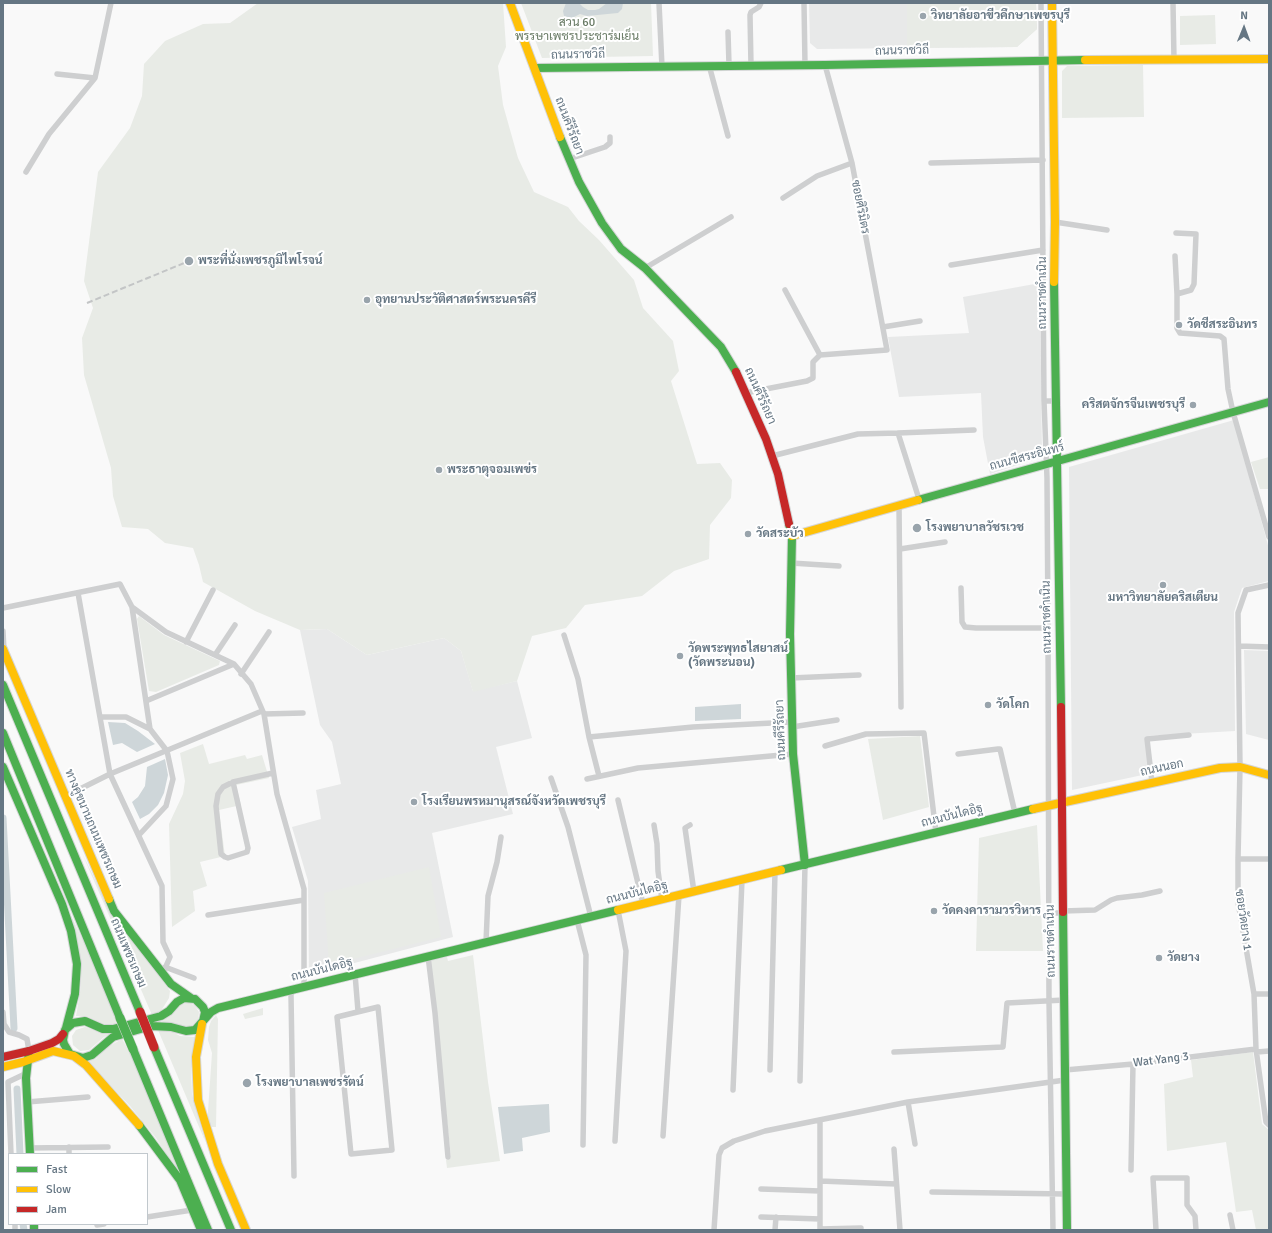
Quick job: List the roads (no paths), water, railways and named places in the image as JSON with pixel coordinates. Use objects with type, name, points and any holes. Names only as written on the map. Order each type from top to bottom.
[{"type":"main road","name":"ถนนคีรีรัถยา","points":[[510,3],[569,159],[579,182],[602,223],[621,249],[645,268],[721,347],[735,370],[766,439],[772,456],[778,474],[792,536],[790,628],[793,754],[805,865]]},
{"type":"main road","name":"ถนนราชดำเนิน","points":[[1052,3],[1055,222],[1054,297],[1067,1230]]},
{"type":"main road","name":"ถนนราชวิถี","points":[[535,68],[825,65],[1042,60],[1269,59]]},
{"type":"main road","name":"ถนนขีสระอินทร์","points":[[792,536],[919,499],[1047,465],[1269,402]]},
{"type":"main road","name":"ทางคู่ขนานถนนเพชรเกษม","points":[[3,650],[114,911],[164,970],[171,984],[191,998],[200,1002]]},
{"type":"main road","name":"ถนนเพชรเกษม","points":[[3,685],[232,1230]]},
{"type":"main road","points":[[3,733],[208,1230]]},
{"type":"main road","points":[[3,767],[62,904],[71,931],[77,964],[75,994],[64,1032],[63,1040],[66,1050],[86,1065],[138,1123],[180,1180],[201,1230]]},
{"type":"main road","name":"ถนนนอก","points":[[1061,803],[1220,768],[1240,767],[1269,775]]},
{"type":"main road","name":"ถนนบันไดอิฐ","points":[[203,1022],[211,1012],[218,1008],[292,989],[679,896],[1014,813],[1061,803]]},
{"type":"main road","points":[[3,1067],[29,1056],[52,1043],[72,1023],[79,1021],[90,1022],[103,1029],[113,1029],[150,1020],[165,1014],[181,999],[191,998]]},
{"type":"main road","points":[[200,1002],[218,1008]]},
{"type":"main road","points":[[200,1002],[204,1012],[196,1057],[198,1100],[218,1164],[246,1230]]},
{"type":"main road","points":[[3,1058],[29,1056],[53,1051],[63,1052],[82,1058],[89,1057],[113,1037],[151,1026],[171,1027],[186,1031],[195,1030],[203,1022]]},
{"type":"main road","points":[[29,1056],[27,1073],[29,1151]]},
{"type":"street","points":[[26,172],[49,134],[95,78],[111,3]]},
{"type":"street","points":[[659,3],[662,66]]},
{"type":"street","points":[[751,65],[750,15],[751,12],[759,7],[761,3]]},
{"type":"street","points":[[804,3],[805,65]]},
{"type":"street","points":[[1041,3],[1044,401],[1047,465],[1049,805],[1048,1001],[1053,1230]]},
{"type":"street","points":[[1174,3],[1174,60]]},
{"type":"street","points":[[728,32],[729,65]]},
{"type":"street","name":"ซอยศิริมิตร","points":[[820,355],[887,350],[852,163],[825,65]]},
{"type":"street","points":[[709,66],[728,136]]},
{"type":"street","points":[[57,74],[95,78]]},
{"type":"street","points":[[569,159],[605,147],[610,143],[610,137]]},
{"type":"street","points":[[1043,152],[1054,152]]},
{"type":"street","points":[[931,164],[1043,160]]},
{"type":"street","points":[[783,198],[817,176],[852,163]]},
{"type":"street","points":[[645,268],[731,217]]},
{"type":"street","points":[[1055,222],[1107,230]]},
{"type":"street","points":[[1176,233],[1196,234],[1193,288],[1188,292],[1177,294]]},
{"type":"street","points":[[951,265],[1043,250]]},
{"type":"street","points":[[1175,256],[1178,331],[1184,334],[1220,336],[1224,339],[1228,389],[1233,412],[1269,537]]},
{"type":"street","points":[[745,393],[807,381],[813,378],[813,362],[820,355],[785,290]]},
{"type":"street","points":[[1044,296],[1054,297]]},
{"type":"street","points":[[883,327],[920,321]]},
{"type":"street","points":[[1044,401],[1056,401]]},
{"type":"street","points":[[772,456],[858,434],[974,430]]},
{"type":"street","points":[[898,432],[919,499]]},
{"type":"street","points":[[899,505],[901,707]]},
{"type":"street","points":[[900,549],[945,542]]},
{"type":"street","points":[[791,563],[839,566]]},
{"type":"street","points":[[3,608],[120,584],[132,607],[150,729]]},
{"type":"street","name":"ซอยวัดยาง 1","points":[[1269,585],[1246,590],[1238,613],[1240,646],[1238,902],[1254,994],[1257,1050],[1266,1122],[1269,1125]]},
{"type":"street","points":[[960,588],[962,622],[965,627],[1048,628]]},
{"type":"street","points":[[186,642],[213,590]]},
{"type":"street","points":[[78,593],[110,774],[162,886],[163,942],[170,957],[164,970],[194,978]]},
{"type":"street","points":[[132,607],[166,632],[234,664],[251,684],[263,712],[277,794],[303,883],[304,986]]},
{"type":"street","points":[[215,655],[235,625]]},
{"type":"street","points":[[3,631],[3,650]]},
{"type":"street","points":[[241,674],[269,632]]},
{"type":"street","points":[[564,635],[578,679],[588,737],[599,776]]},
{"type":"street","points":[[1240,646],[1269,647]]},
{"type":"street","points":[[146,701],[234,664]]},
{"type":"street","points":[[791,678],[859,675]]},
{"type":"street","points":[[66,796],[110,774],[263,712],[303,713]]},
{"type":"street","points":[[100,717],[126,717],[150,729],[167,751],[173,779],[166,806],[138,835]]},
{"type":"street","points":[[588,737],[693,726],[792,725],[837,720]]},
{"type":"street","points":[[824,746],[866,734],[924,733],[936,832]]},
{"type":"street","points":[[1152,782],[1147,739],[1189,735]]},
{"type":"street","points":[[958,754],[1000,749],[1014,813]]},
{"type":"street","points":[[586,779],[638,768],[793,754]]},
{"type":"street","points":[[233,782],[248,848],[247,852],[228,858],[221,854],[216,806],[218,794],[223,787],[233,782],[273,773]]},
{"type":"street","points":[[551,778],[568,827],[591,917]]},
{"type":"street","points":[[618,800],[643,904]]},
{"type":"street","points":[[654,825],[662,900]]},
{"type":"street","points":[[690,825],[685,828],[694,892]]},
{"type":"street","points":[[486,942],[488,896],[498,862],[501,837]]},
{"type":"street","points":[[1238,860],[1269,859]]},
{"type":"street","points":[[800,1080],[805,865]]},
{"type":"street","points":[[770,1070],[775,872]]},
{"type":"street","points":[[733,1090],[742,880]]},
{"type":"street","points":[[1048,912],[1095,910],[1117,898],[1160,891]]},
{"type":"street","points":[[663,1136],[679,896]]},
{"type":"street","points":[[208,915],[304,900]]},
{"type":"street","points":[[616,1141],[626,951],[618,910]]},
{"type":"street","points":[[577,920],[586,954],[583,1145]]},
{"type":"street","points":[[428,956],[435,1013],[448,1157]]},
{"type":"street","points":[[355,974],[358,1011]]},
{"type":"street","points":[[292,989],[294,1176]]},
{"type":"street","points":[[1254,994],[1269,994]]},
{"type":"street","points":[[894,1052],[1003,1047],[1007,1003],[1064,1000]]},
{"type":"street","points":[[378,1007],[392,1150],[351,1154],[337,1017],[358,1011],[378,1007]]},
{"type":"street","points":[[3,1012],[4,1024],[9,1032],[28,1039],[29,1056]]},
{"type":"street","name":"Wat Yang 3","points":[[1065,1070],[1257,1050],[1269,1051]]},
{"type":"street","points":[[1131,1170],[1133,1064]]},
{"type":"street","points":[[11,1153],[8,1082],[27,1073]]},
{"type":"street","points":[[714,1230],[719,1156],[722,1148],[734,1141],[765,1131],[908,1102],[1065,1080]]},
{"type":"street","points":[[27,1102],[88,1097]]},
{"type":"street","points":[[908,1102],[915,1144]]},
{"type":"street","points":[[820,1120],[820,1230],[861,1228]]},
{"type":"street","points":[[29,1151],[108,1147]]},
{"type":"street","points":[[69,1148],[69,1153]]},
{"type":"street","points":[[894,1149],[900,1230]]},
{"type":"street","points":[[1156,1230],[1152,1178],[1187,1178],[1187,1205],[1195,1216],[1196,1230]]},
{"type":"street","points":[[820,1181],[896,1184]]},
{"type":"street","points":[[761,1189],[820,1191]]},
{"type":"street","points":[[932,1192],[1066,1194]]},
{"type":"street","points":[[148,1217],[192,1210]]},
{"type":"street","points":[[1230,1215],[1233,1230]]},
{"type":"street","points":[[761,1217],[820,1219]]},
{"type":"street","points":[[775,1230],[776,1217]]},
{"type":"waterway","points":[[3,818],[14,1028]]},
{"type":"waterway","points":[[17,1089],[20,1153]]},
{"type":"waterway","points":[[23,1225],[24,1230]]},
{"type":"railway","points":[[87,303],[189,261]]},
{"type":"place","name":"วิทยาลัยอาขีวคึกษาเพขรบุรี","points":[[923,16]]},
{"type":"place","name":"พระที่นั่งเพชรภูมิไพโรจน์","points":[[189,261]]},
{"type":"place","name":"อุทยานประวัติศาสตร์พระนครคีรี","points":[[367,300]]},
{"type":"place","name":"วัดชีสระอินทร","points":[[1179,325]]},
{"type":"place","name":"คริสตจักรจีนเพชรบุรี","points":[[1193,405]]},
{"type":"place","name":"พระธาตุจอมเพข่ร","points":[[439,470]]},
{"type":"place","name":"โรงพยาบาลวัชรเวช","points":[[917,528]]},
{"type":"place","name":"วัดสระบัว","points":[[748,534]]},
{"type":"place","name":"มหาวิทยาลัยคริสเตียน","points":[[1163,585]]},
{"type":"place","name":"วัดพระพุทธไสยาสน์ (วัดพระนอน)","points":[[680,656]]},
{"type":"place","name":"วัดโคก","points":[[988,705]]},
{"type":"place","name":"โรงเรียนพรหมานุสรณ์จังหวัดเพชรบุรี","points":[[414,802]]},
{"type":"place","name":"วัดคงคารามวรวิหาร","points":[[934,911]]},
{"type":"place","name":"วัดยาง","points":[[1159,958]]},
{"type":"place","name":"โรงพยาบาลเพชรรัตน์","points":[[247,1083]]},
{"type":"park label","name":"สวน 60 พรรษาเพชรประชาร่มเย็น","points":[[577,30]]}]
